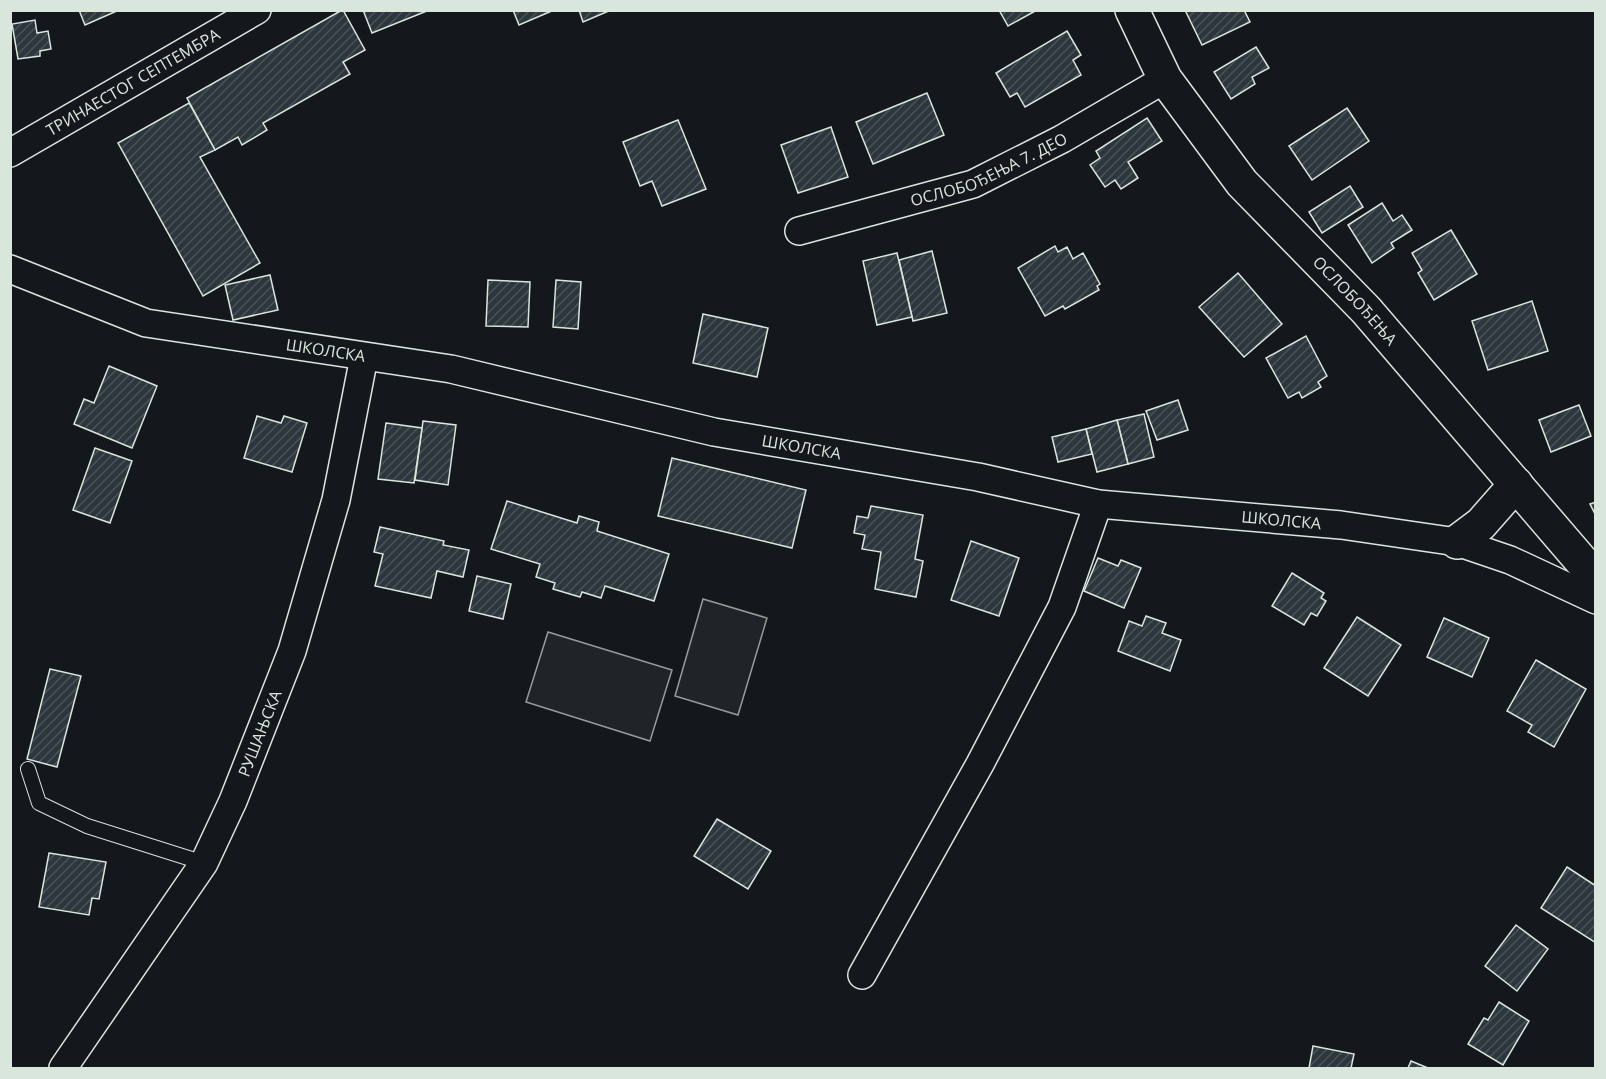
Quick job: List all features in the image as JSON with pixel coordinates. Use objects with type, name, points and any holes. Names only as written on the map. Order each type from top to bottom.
[{"type":"street","name":"ТРИНАЕСТОГ СЕПТЕМБРА","points":[[10,153],[257,10]]},
{"type":"street","name":"ОСЛОБОЂЕЊА","points":[[1132,10],[1165,79],[1242,183],[1366,310],[1596,578]]},
{"type":"street","name":"ОСЛОБОЂЕЊА 7. ДЕО","points":[[799,231],[973,184],[1062,139],[1165,79]]},
{"type":"street","name":"ШКОЛСКА","points":[[10,269],[146,323],[451,369],[714,432],[978,477],[1098,504],[1341,525],[1457,542],[1510,560],[1596,600]]},
{"type":"street","name":"РУШАЊСКА","points":[[63,1068],[204,863],[233,801],[292,651],[336,500],[364,357]]},
{"type":"street","points":[[1457,542],[1481,524],[1516,484]]},
{"type":"street","points":[[862,975],[980,764],[1062,607],[1098,504]]},
{"type":"lane","points":[[28,769],[39,803],[87,826],[204,863]]},
{"type":"shaded area","points":[[703,599],[767,618],[738,715],[675,696]]},
{"type":"shaded area","points":[[548,632],[672,670],[650,741],[526,702]]},
{"type":"building","points":[[79,10],[119,10],[85,25]]},
{"type":"building","points":[[342,10],[365,50],[343,62],[350,74],[263,123],[267,130],[242,145],[238,137],[215,150],[187,98]]},
{"type":"building","points":[[363,10],[427,10],[427,11],[372,33]]},
{"type":"building","points":[[513,10],[554,10],[519,25]]},
{"type":"building","points":[[579,10],[611,10],[583,22]]},
{"type":"building","points":[[999,10],[1037,10],[1008,26]]},
{"type":"building","points":[[1185,10],[1244,10],[1250,22],[1202,45]]},
{"type":"building","points":[[35,20],[37,33],[48,31],[51,49],[40,51],[40,56],[18,59],[12,24]]},
{"type":"building","points":[[1067,31],[1081,55],[1073,60],[1081,75],[1025,107],[1017,93],[1010,97],[996,73]]},
{"type":"building","points":[[1256,47],[1269,68],[1252,77],[1255,84],[1231,99],[1214,72]]},
{"type":"building","points":[[927,93],[944,135],[873,164],[856,122]]},
{"type":"building","points":[[189,103],[215,150],[200,157],[260,263],[203,296],[118,143]]},
{"type":"building","points":[[1347,108],[1369,141],[1312,180],[1289,146]]},
{"type":"building","points":[[1147,118],[1162,141],[1128,162],[1138,178],[1121,189],[1115,180],[1105,187],[1090,165],[1100,158],[1096,151]]},
{"type":"building","points":[[678,120],[706,189],[662,206],[652,181],[640,186],[623,142]]},
{"type":"building","points":[[831,127],[848,177],[798,193],[781,145]]},
{"type":"building","points":[[1350,186],[1363,207],[1322,233],[1309,212]]},
{"type":"building","points":[[1382,203],[1393,221],[1402,215],[1412,230],[1391,243],[1394,248],[1372,263],[1348,225]]},
{"type":"building","points":[[1451,230],[1477,274],[1434,300],[1418,273],[1422,270],[1412,253]]},
{"type":"building","points":[[1055,246],[1058,252],[1067,247],[1073,259],[1083,253],[1100,284],[1097,286],[1099,290],[1065,309],[1063,306],[1045,316],[1018,268]]},
{"type":"building","points":[[932,251],[947,313],[913,321],[899,260]]},
{"type":"building","points":[[897,253],[912,317],[877,325],[863,261]]},
{"type":"building","points":[[1238,273],[1282,324],[1244,357],[1199,307]]},
{"type":"building","points":[[270,275],[278,310],[233,320],[225,285]]},
{"type":"building","points":[[488,280],[530,282],[528,327],[486,326]]},
{"type":"building","points":[[556,280],[581,282],[578,329],[553,327]]},
{"type":"building","points":[[1532,301],[1548,351],[1488,370],[1472,321]]},
{"type":"building","points":[[703,314],[768,328],[757,377],[693,363]]},
{"type":"building","points":[[1306,336],[1327,376],[1318,382],[1321,387],[1302,398],[1299,392],[1288,398],[1266,358]]},
{"type":"building","points":[[109,366],[157,386],[132,448],[74,424],[84,399],[94,403]]},
{"type":"building","points":[[1178,400],[1188,430],[1157,440],[1146,411]]},
{"type":"building","points":[[1579,405],[1591,436],[1551,452],[1539,420]]},
{"type":"building","points":[[1144,414],[1154,457],[1128,464],[1117,420]]},
{"type":"building","points":[[257,416],[281,423],[284,416],[307,423],[292,472],[244,458]]},
{"type":"building","points":[[1117,420],[1128,464],[1097,472],[1086,429]]},
{"type":"building","points":[[423,421],[456,425],[448,485],[415,480]]},
{"type":"building","points":[[386,423],[422,428],[414,483],[378,479]]},
{"type":"building","points":[[1086,429],[1092,454],[1058,462],[1052,437]]},
{"type":"building","points":[[95,448],[132,461],[110,523],[73,510]]},
{"type":"building","points":[[672,458],[806,490],[792,548],[658,516]]},
{"type":"building","points":[[507,501],[577,523],[579,516],[599,522],[597,531],[669,554],[654,601],[605,586],[601,598],[582,592],[580,597],[553,589],[555,583],[536,577],[540,564],[491,549]]},
{"type":"building","points":[[1596,502],[1596,516],[1590,504]]},
{"type":"building","points":[[871,506],[923,515],[915,559],[923,561],[916,597],[875,589],[881,552],[862,549],[865,535],[854,533],[857,516],[868,518]]},
{"type":"building","points":[[380,527],[444,541],[443,545],[469,550],[463,577],[437,571],[431,598],[375,586],[383,554],[374,552]]},
{"type":"building","points":[[971,541],[1019,558],[999,616],[951,600]]},
{"type":"building","points":[[1098,558],[1118,566],[1121,560],[1141,568],[1124,608],[1084,591]]},
{"type":"building","points":[[1292,573],[1324,593],[1321,598],[1326,601],[1317,616],[1311,613],[1304,625],[1272,606]]},
{"type":"building","points":[[477,576],[511,584],[503,619],[469,611]]},
{"type":"building","points":[[1146,616],[1166,623],[1162,633],[1181,640],[1170,671],[1118,651],[1129,621],[1142,626]]},
{"type":"building","points":[[1357,617],[1401,645],[1368,696],[1324,668]]},
{"type":"building","points":[[1444,618],[1489,638],[1472,677],[1427,657]]},
{"type":"building","points":[[1536,660],[1586,689],[1554,747],[1528,732],[1532,725],[1507,711]]},
{"type":"building","points":[[50,669],[81,676],[57,767],[27,759]]},
{"type":"building","points":[[717,819],[771,851],[748,889],[694,856]]},
{"type":"building","points":[[49,853],[106,862],[99,899],[92,898],[89,915],[39,907]]},
{"type":"building","points":[[1567,867],[1596,886],[1596,943],[1541,908]]},
{"type":"building","points":[[1516,925],[1548,949],[1517,991],[1485,966]]},
{"type":"building","points":[[1499,1002],[1529,1021],[1503,1065],[1468,1044],[1484,1018],[1488,1020]]},
{"type":"building","points":[[1313,1046],[1354,1054],[1351,1068],[1309,1068]]},
{"type":"building","points":[[1411,1061],[1428,1068],[1408,1068]]}]
